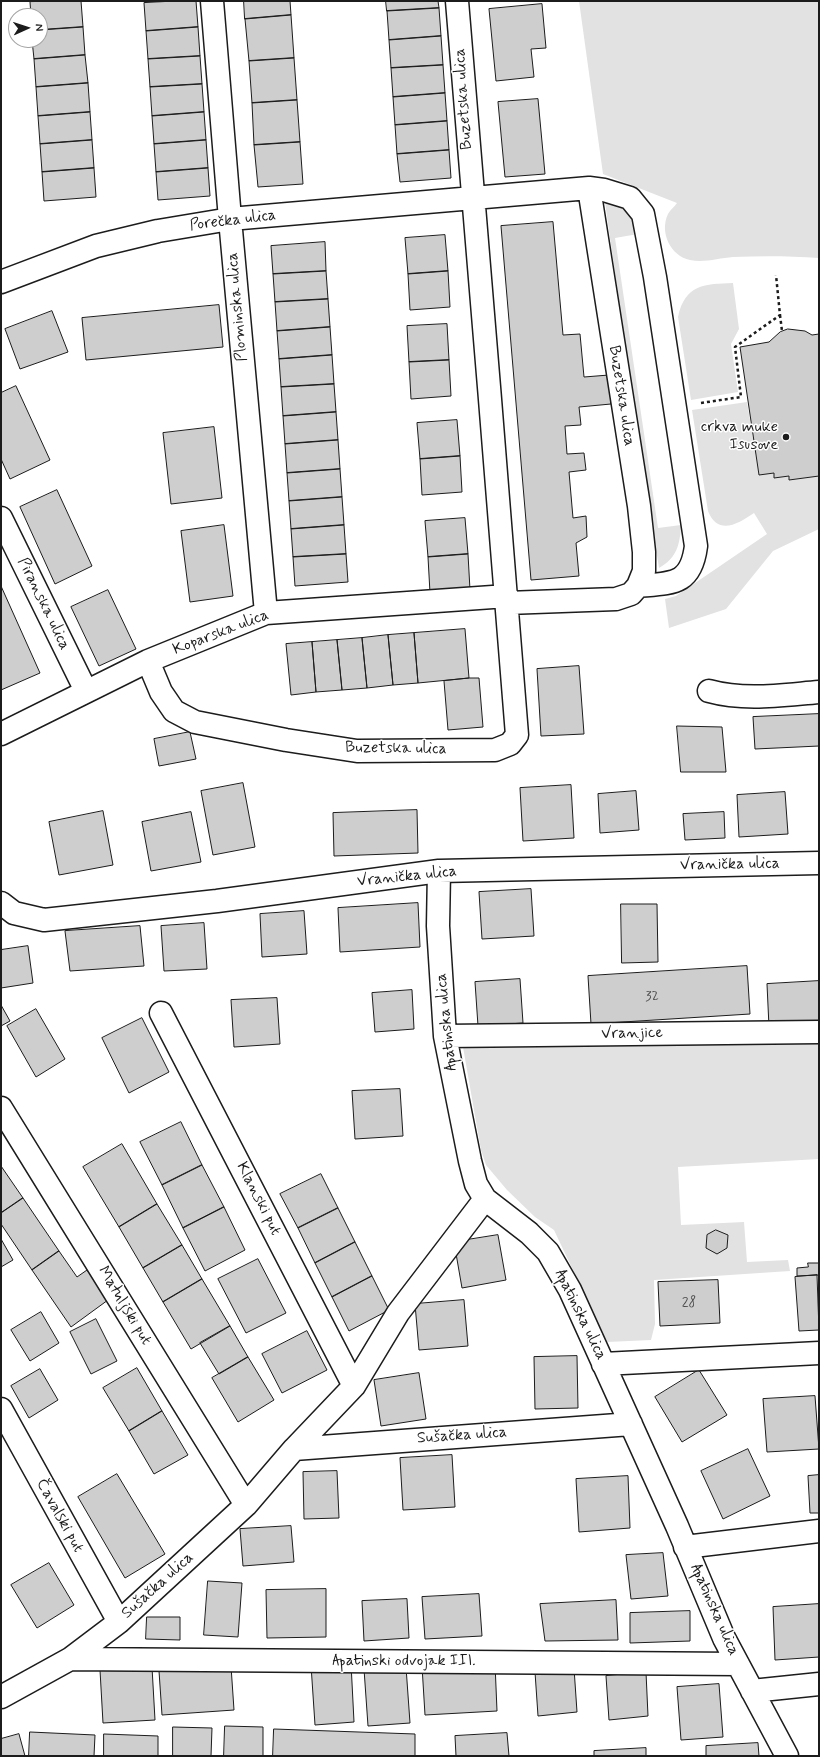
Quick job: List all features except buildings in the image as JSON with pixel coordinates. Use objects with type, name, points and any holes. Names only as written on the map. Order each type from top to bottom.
[{"type":"street","name":"Plominska ulica","points":[[212,1],[230,219],[266,613]]},
{"type":"street","name":"Buzetska ulica","points":[[148,661],[161,692],[174,711],[195,722],[286,740],[357,751],[495,750],[510,744],[517,735],[457,1]]},
{"type":"street","name":"Buzetska ulica","points":[[589,188],[639,506],[644,571],[638,586]]},
{"type":"street","points":[[472,197],[589,188],[604,190],[630,198],[643,214],[652,255],[696,546],[694,560],[688,574],[678,582],[638,586],[631,594],[616,599],[507,599]]},
{"type":"street","name":"Porečka ulica","points":[[1,276],[96,246],[158,231],[230,219],[472,197]]},
{"type":"street","name":"Piranska ulica","points":[[1,518],[86,691]]},
{"type":"street","name":"Koparska ulica","points":[[1,734],[148,661],[266,613],[507,599]]},
{"type":"street","points":[[709,691],[726,696],[750,697],[819,692]]},
{"type":"street","name":"Vranička ulica","points":[[1,903],[14,914],[44,920],[209,902],[439,871],[819,863]]},
{"type":"street","name":"Apatinska ulica","points":[[439,871],[438,926],[445,1036],[476,1184],[485,1199],[529,1233],[548,1252],[570,1290],[631,1424],[724,1638],[787,1756]]},
{"type":"street","name":"Klanski put","points":[[161,1013],[354,1386]]},
{"type":"street","name":"Vranjice","points":[[445,1036],[819,1032]]},
{"type":"street","name":"Matuljski put","points":[[1,1108],[246,1505]]},
{"type":"street","name":"Sušačka ulica","points":[[1,1697],[70,1659],[119,1622],[246,1505],[294,1449],[354,1386],[398,1313],[485,1199]]},
{"type":"street","points":[[603,1364],[819,1353]]},
{"type":"street","name":"Čavalski put","points":[[1,1409],[119,1622]]},
{"type":"street","name":"Sušačka ulica","points":[[294,1449],[631,1424]]},
{"type":"street","points":[[685,1547],[819,1531]]},
{"type":"street","name":"Apatinski odvojak III.","points":[[70,1659],[738,1664]]},
{"type":"street","points":[[752,1691],[819,1684]]},
{"type":"path","points":[[776,275],[782,331]]},
{"type":"path","points":[[675,407],[741,397],[735,347],[780,315]]},
{"type":"shaded area","points":[[579,1],[819,1],[819,258],[744,257],[695,261],[683,258],[672,249],[668,243],[665,229],[669,213],[677,203],[603,174]]},
{"type":"shaded area","points":[[605,202],[611,202],[622,207],[634,222],[638,234],[615,238],[658,528],[681,525],[680,538],[674,555],[659,568],[638,437]]},
{"type":"shaded area","points":[[733,283],[739,329],[731,344],[738,392],[691,400],[678,317],[681,306],[691,292],[698,288],[705,285]]},
{"type":"shaded area","points":[[747,402],[759,475],[774,473],[775,478],[789,476],[790,480],[819,476],[819,529],[773,551],[726,609],[669,628],[665,599],[676,596],[767,534],[754,513],[729,526],[723,526],[712,519],[708,511],[692,410]]},
{"type":"shaded area","points":[[819,1040],[819,1159],[678,1167],[681,1225],[744,1222],[747,1262],[788,1260],[790,1271],[654,1280],[655,1324],[651,1340],[607,1342],[554,1230],[535,1217],[507,1190],[486,1165],[481,1150],[463,1047]]},
{"type":"place","name":"crkva muke Isusove","points":[[786,437]]}]
